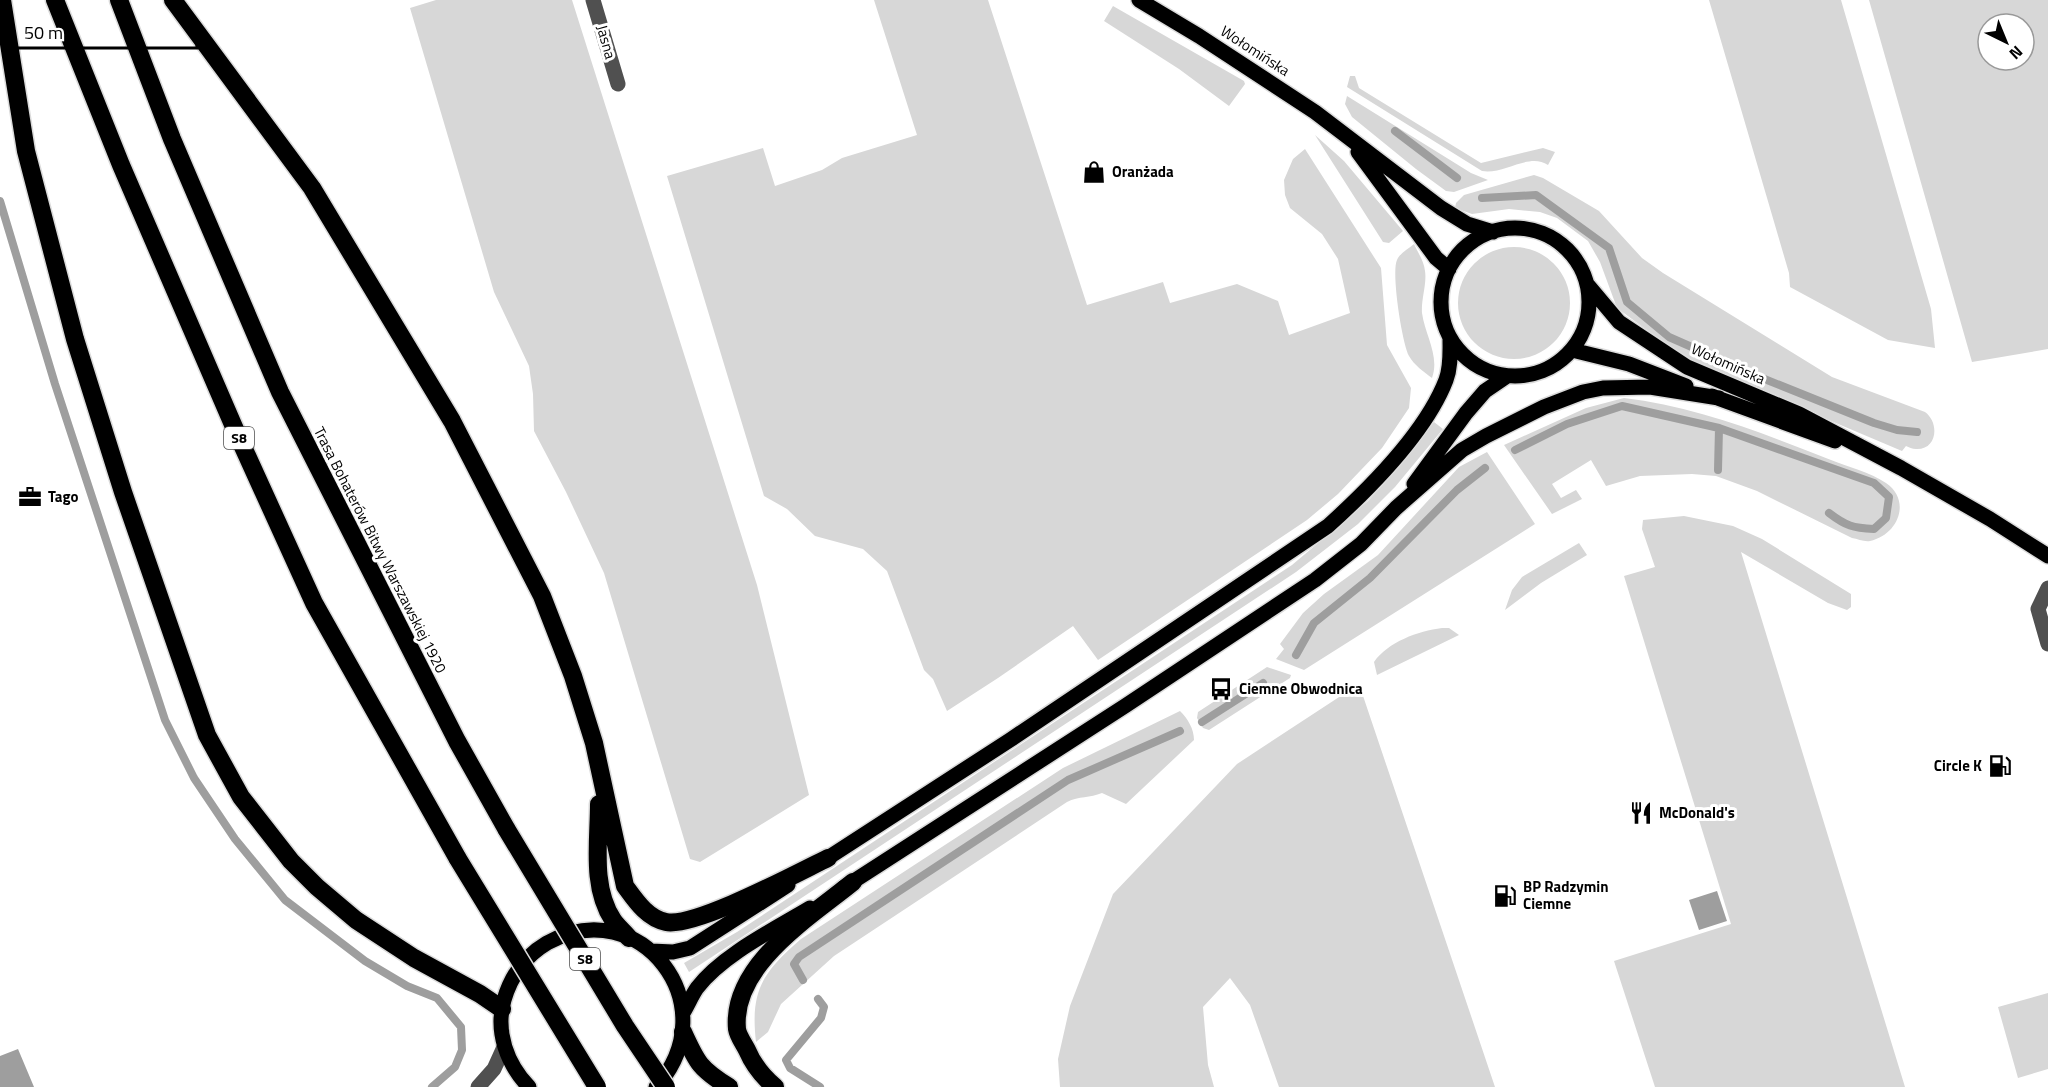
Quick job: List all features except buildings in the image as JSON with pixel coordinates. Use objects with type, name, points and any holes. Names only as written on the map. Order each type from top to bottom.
[{"type":"highway","points":[[2,0],[26,151],[75,339],[123,492],[207,735],[241,796],[291,861],[317,887],[356,920],[414,958],[480,994],[501,1009]]},
{"type":"highway","name":"S8","points":[[55,0],[126,176],[234,427],[314,603],[458,859],[597,1087]]},
{"type":"highway","name":"Trasa Bohaterów Bitwy Warszawskiej 1920","points":[[119,0],[172,139],[280,392],[457,741],[507,830],[625,1026],[666,1087]]},
{"type":"highway","points":[[173,0],[312,188],[452,421],[543,596],[573,676],[594,743],[625,886],[635,901],[648,914],[667,922],[688,920],[720,909],[828,858]]},
{"type":"highway","points":[[599,772],[599,880],[605,904],[613,921],[629,938]]},
{"type":"highway","points":[[775,1087],[752,1061],[737,1031],[739,1008],[745,988],[755,970],[776,945],[853,882]]},
{"type":"highway","points":[[683,1032],[695,1058],[706,1073],[729,1087]]},
{"type":"main road","name":"Wołomińska","points":[[1139,0],[1315,112],[1441,208],[1467,224],[1492,232]]},
{"type":"main road","name":"Wołomińska","points":[[1347,138],[1436,258],[1449,269]]},
{"type":"main road","points":[[1512,228],[1533,230],[1551,237],[1568,249],[1580,265],[1587,284],[1589,307],[1584,330],[1572,350],[1559,362],[1543,371],[1526,376],[1508,376],[1485,370],[1465,358],[1450,339],[1443,323],[1441,305],[1443,286],[1449,269],[1460,253],[1475,240],[1492,232],[1512,228]]},
{"type":"main road","name":"Wołomińska","points":[[1587,284],[1619,322],[1687,367],[1799,414],[1990,519],[2048,556]]},
{"type":"main road","points":[[651,951],[673,952],[690,948],[726,926],[1010,740],[1328,525],[1358,498],[1415,433],[1447,379],[1450,367],[1450,339]]},
{"type":"main road","name":"Wołomińska","points":[[1572,350],[1629,364],[1801,430],[1871,453]]},
{"type":"main road","points":[[1396,508],[1466,413],[1485,391],[1508,376]]},
{"type":"main road","points":[[683,1013],[696,989],[714,970],[760,937],[853,882],[1115,713],[1315,580],[1361,544],[1396,508],[1462,450],[1518,418],[1583,392],[1609,388],[1650,387],[1719,399]]},
{"type":"main road","points":[[530,1087],[517,1075],[504,1047],[501,1009],[508,986],[520,966],[537,949],[558,937],[580,931],[604,931],[629,938],[651,951],[667,968],[678,989],[683,1013],[683,1032],[675,1059],[668,1073],[656,1087]]},
{"type":"street","name":"Jasna","points":[[594,0],[618,84]]},
{"type":"street","points":[[2048,588],[2038,609],[2048,644]]},
{"type":"street","points":[[478,1087],[494,1069],[504,1047]]},
{"type":"shaded area","points":[[436,0],[572,0],[757,585],[809,795],[700,862],[690,859],[604,573],[534,431],[533,394],[529,366],[494,292],[410,8]]},
{"type":"shaded area","points":[[874,0],[988,0],[1087,305],[1163,282],[1170,303],[1237,284],[1278,301],[1289,335],[1350,313],[1338,259],[1322,234],[1290,208],[1285,195],[1284,180],[1293,159],[1305,149],[1381,268],[1387,345],[1411,388],[1409,408],[1382,448],[1338,494],[1307,520],[1098,660],[1073,626],[947,711],[933,679],[924,670],[887,571],[863,549],[815,536],[787,509],[764,496],[667,176],[763,148],[775,186],[822,170],[842,158],[917,135]]},
{"type":"shaded area","points":[[1709,0],[1841,0],[1931,309],[1935,348],[1888,340],[1790,287],[1789,273]]},
{"type":"shaded area","points":[[1869,0],[2048,0],[2048,349],[1972,362]]},
{"type":"shaded area","points":[[1113,6],[1244,81],[1245,84],[1229,106],[1179,69],[1104,21]]},
{"type":"shaded area","points":[[1350,76],[1355,76],[1359,88],[1481,163],[1543,148],[1555,152],[1548,165],[1533,161],[1499,170],[1482,171],[1347,87]]},
{"type":"shaded area","points":[[1347,96],[1471,173],[1488,180],[1454,192],[1446,191],[1352,117],[1345,104]]},
{"type":"shaded area","points":[[1315,135],[1344,161],[1403,231],[1389,243],[1383,242]]},
{"type":"shaded area","points":[[1534,175],[1599,211],[1642,258],[1663,273],[1832,377],[1925,412],[1933,423],[1932,441],[1923,448],[1915,449],[1906,446],[1902,451],[1697,364],[1671,348],[1617,308],[1600,262],[1588,241],[1557,218],[1540,212],[1509,209],[1472,214],[1455,208],[1456,203],[1464,195]]},
{"type":"shaded area","points":[[1414,244],[1425,271],[1422,313],[1433,354],[1432,378],[1409,356],[1398,308],[1395,278],[1397,260]]},
{"type":"shaded area","points":[[1514,247],[1535,251],[1554,263],[1566,282],[1570,303],[1566,324],[1554,343],[1535,355],[1514,359],[1493,355],[1474,343],[1462,324],[1458,303],[1462,282],[1474,263],[1493,251]]},
{"type":"shaded area","points":[[1624,398],[1677,407],[1729,422],[1873,476],[1894,490],[1898,499],[1900,508],[1894,525],[1880,538],[1863,541],[1852,538],[1757,491],[1716,476],[1692,474],[1640,476],[1606,486],[1591,460],[1552,484],[1561,498],[1576,490],[1582,499],[1552,514],[1504,445],[1586,408]]},
{"type":"shaded area","points":[[1434,422],[1443,429],[1395,487],[1358,524],[1296,572],[689,972],[684,963],[737,932],[1292,565],[1368,501],[1399,467]]},
{"type":"shaded area","points":[[1487,452],[1535,524],[1304,670],[1276,659],[1284,649],[1280,644],[1303,613],[1324,594],[1378,555],[1459,467]]},
{"type":"shaded area","points":[[1684,516],[1733,526],[1762,539],[1851,594],[1851,607],[1847,610],[1828,603],[1741,552],[1905,1087],[1655,1087],[1614,961],[1731,924],[1624,576],[1655,567],[1642,529],[1643,520]]},
{"type":"shaded area","points":[[1579,543],[1587,555],[1541,583],[1505,610],[1512,590],[1522,577]]},
{"type":"shaded area","points":[[1449,628],[1459,635],[1377,675],[1374,662],[1395,643],[1423,632]]},
{"type":"shaded area","points":[[1267,667],[1291,675],[1290,678],[1209,730],[1203,728],[1197,718],[1198,712]]},
{"type":"shaded area","points":[[1359,684],[1495,1087],[1279,1087],[1250,1005],[1230,978],[1203,1007],[1208,1065],[1214,1087],[1060,1087],[1058,1059],[1070,1006],[1113,894],[1237,764]]},
{"type":"shaded area","points":[[1180,711],[1190,724],[1194,740],[1126,804],[1102,793],[1067,802],[834,956],[781,1004],[768,1032],[756,1042],[755,1009],[762,983],[768,972],[801,939],[1063,768]]},
{"type":"shaded area","points":[[1717,891],[1727,921],[1699,930],[1689,900]]},
{"type":"shaded area","points":[[2048,993],[2048,1069],[2018,1078],[1998,1007]]},
{"type":"shaded area","points":[[18,1049],[34,1087],[0,1087],[0,1056]]},
{"type":"waterway","points":[[1395,131],[1457,178]]},
{"type":"waterway","points":[[1482,198],[1536,195],[1609,248],[1627,302],[1669,337],[1762,378],[1874,423],[1897,430],[1917,432]]},
{"type":"waterway","points":[[0,201],[55,384],[165,720],[194,778],[235,839],[285,900],[365,961],[407,986],[437,998],[461,1027],[462,1050],[455,1067],[432,1087]]},
{"type":"waterway","points":[[1515,450],[1567,424],[1622,406],[1719,428],[1874,483],[1889,497],[1886,518],[1874,529],[1850,526],[1829,513]]},
{"type":"waterway","points":[[1718,470],[1719,428]]},
{"type":"waterway","points":[[1296,655],[1314,623],[1370,578],[1457,490],[1485,468]]},
{"type":"waterway","points":[[1202,722],[1263,683]]},
{"type":"waterway","points":[[803,980],[794,964],[799,957],[1068,780],[1180,731]]},
{"type":"waterway","points":[[818,999],[824,1007],[821,1018],[786,1060],[790,1068],[820,1087]]},
{"type":"place","name":"Oranżada","points":[[1094,172]]},
{"type":"place","name":"Tago","points":[[30,497]]},
{"type":"place","name":"Ciemne Obwodnica","points":[[1221,689]]},
{"type":"place","name":"Circle K","points":[[2000,766]]},
{"type":"place","name":"McDonald's","points":[[1641,813]]},
{"type":"place","name":"BP Radzymin Ciemne","points":[[1505,896]]}]
